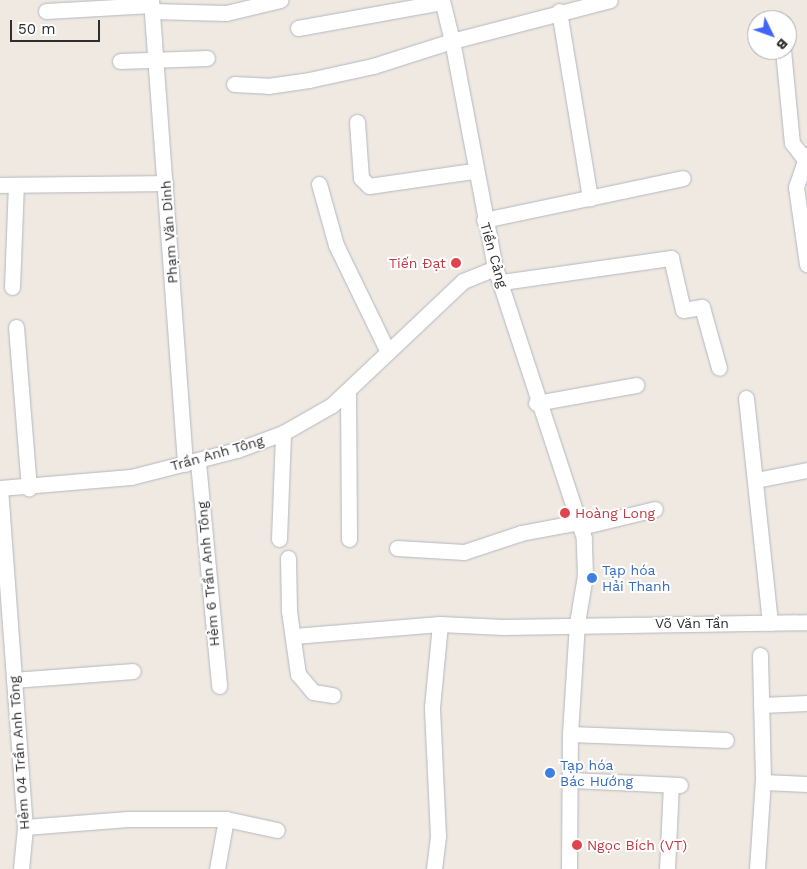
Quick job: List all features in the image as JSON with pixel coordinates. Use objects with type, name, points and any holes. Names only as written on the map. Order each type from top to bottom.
[{"type":"street","points":[[46,11],[152,5],[226,13],[280,0]]},
{"type":"street","points":[[234,84],[268,86],[309,80],[373,66],[452,41],[559,11],[610,0]]},
{"type":"street","points":[[298,28],[442,1]]},
{"type":"street","name":"Tiền Cảng","points":[[442,1],[452,41],[473,171],[495,268],[502,282],[536,403],[580,524],[585,575],[577,623],[570,734],[569,869]]},
{"type":"street","name":"Phạm Văn Dinh","points":[[152,5],[165,182],[192,463]]},
{"type":"street","points":[[559,11],[590,198]]},
{"type":"street","points":[[120,61],[207,58]]},
{"type":"street","points":[[784,60],[792,143],[805,156],[796,187],[807,264]]},
{"type":"street","points":[[357,122],[361,178],[369,186],[473,171]]},
{"type":"street","points":[[484,220],[684,178]]},
{"type":"street","points":[[0,185],[165,182]]},
{"type":"street","points":[[319,184],[336,245],[388,352]]},
{"type":"street","points":[[12,287],[16,185]]},
{"type":"street","points":[[502,282],[671,258],[683,310],[702,307],[719,368]]},
{"type":"street","name":"Trần Anh Tông","points":[[0,488],[28,488],[131,477],[192,463],[282,433],[348,391],[463,281],[495,268]]},
{"type":"street","points":[[16,327],[28,488]]},
{"type":"street","points":[[536,403],[636,386]]},
{"type":"street","points":[[348,391],[349,539]]},
{"type":"street","points":[[746,398],[770,623]]},
{"type":"street","points":[[279,539],[282,433]]},
{"type":"street","name":"Hẻm 6 Trần Anh Tông","points":[[192,463],[219,686]]},
{"type":"street","points":[[756,480],[807,470]]},
{"type":"street","name":"Hẻm 04 Trần Anh Tông","points":[[0,488],[24,827],[21,869]]},
{"type":"street","points":[[397,548],[464,552],[521,533],[655,510]]},
{"type":"street","points":[[288,558],[298,674],[313,692],[333,696]]},
{"type":"street","name":"Võ Văn Tần","points":[[294,636],[440,624],[503,627],[577,623],[807,622]]},
{"type":"street","points":[[434,869],[438,836],[432,706],[440,624]]},
{"type":"street","points":[[757,869],[762,782],[760,655]]},
{"type":"street","points":[[14,680],[134,670]]},
{"type":"street","points":[[761,705],[807,703]]},
{"type":"street","points":[[570,734],[726,740]]},
{"type":"street","points":[[571,780],[675,785],[667,869]]},
{"type":"street","points":[[762,782],[807,784]]},
{"type":"street","points":[[24,827],[128,819],[226,819],[277,830]]},
{"type":"street","points":[[217,869],[226,819]]},
{"type":"place","name":"Tiến Đạt","points":[[456,263]]},
{"type":"place","name":"Hoàng Long","points":[[565,513]]},
{"type":"place","name":"Tạp hóa Hải Thanh","points":[[592,578]]},
{"type":"place","name":"Tạp hóa Bác Hướng","points":[[550,773]]},
{"type":"place","name":"Ngọc Bích (VT)","points":[[577,845]]}]
